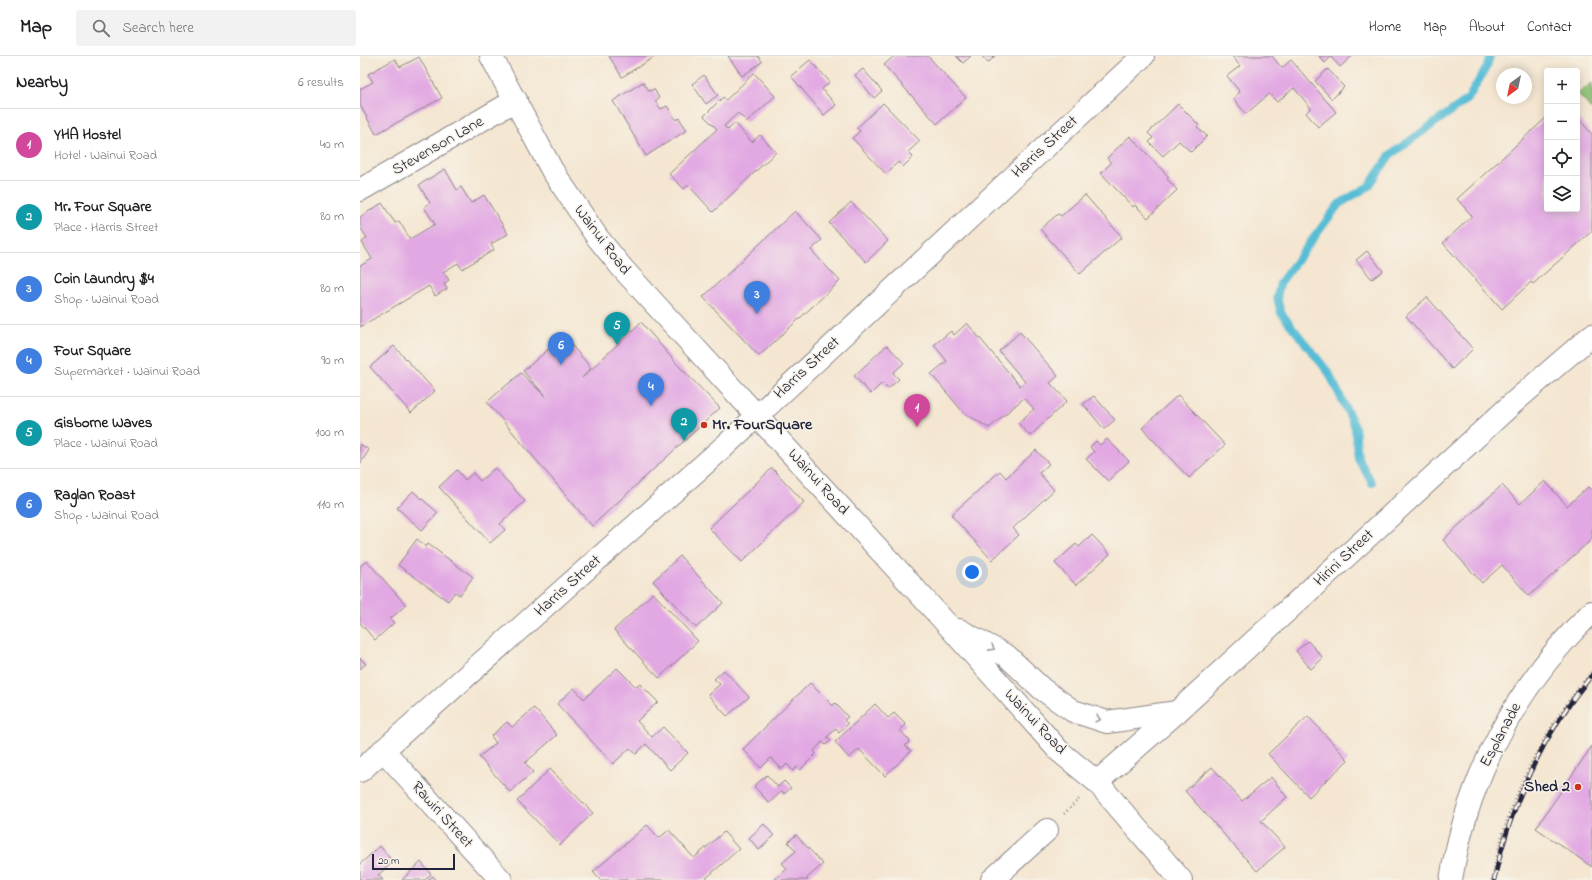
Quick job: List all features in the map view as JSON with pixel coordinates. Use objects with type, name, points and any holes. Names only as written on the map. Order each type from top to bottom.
[{"type":"main road","name":"Wainui Road","points":[[491,56],[516,100],[552,170],[597,237],[623,269],[946,623],[1059,751],[1097,782],[1181,880]]},
{"type":"main road","name":"Harris Street","points":[[360,771],[756,415],[1143,56]]},
{"type":"main road","name":"Stevenson Lane","points":[[360,190],[516,100]]},
{"type":"main road","name":"Hirini Street","points":[[1097,782],[1177,712],[1513,403],[1592,335]]},
{"type":"main road","name":"Esplanade","points":[[1451,880],[1456,850],[1472,793],[1498,735],[1524,692],[1553,654],[1592,612]]},
{"type":"main road","points":[[946,623],[1007,656],[1042,689],[1073,711],[1107,722],[1177,712]]},
{"type":"main road","name":"Rawiri Street","points":[[383,750],[501,880]]},
{"type":"main road","points":[[992,880],[1047,830]]},
{"type":"path","points":[[1492,880],[1499,844],[1530,763],[1563,708],[1592,671]]},
{"type":"path","points":[[1047,830],[1097,782]]},
{"type":"green space","points":[[1592,83],[1592,110],[1580,95],[1580,92]]},
{"type":"building","points":[[609,56],[656,56],[622,77]]},
{"type":"building","points":[[728,56],[758,56],[762,62],[742,76]]},
{"type":"building","points":[[894,56],[928,56],[966,98],[937,124],[884,65]]},
{"type":"building","points":[[956,56],[971,56],[963,63]]},
{"type":"building","points":[[982,56],[995,56],[988,63]]},
{"type":"building","points":[[1232,56],[1272,56],[1282,68],[1291,60],[1336,112],[1318,127],[1306,113],[1311,108],[1294,88],[1277,102],[1269,94],[1246,114],[1233,98],[1240,92],[1227,76],[1240,66]]},
{"type":"building","points":[[1319,56],[1352,56],[1340,67],[1331,57],[1325,63]]},
{"type":"building","points":[[419,57],[442,98],[376,134],[360,105],[360,89],[373,82],[368,74],[395,59],[400,67]]},
{"type":"building","points":[[810,60],[830,82],[822,89],[836,105],[824,115],[791,76]]},
{"type":"building","points":[[863,69],[882,91],[874,98],[855,75]]},
{"type":"building","points":[[1328,69],[1344,87],[1332,99],[1315,81]]},
{"type":"building","points":[[754,73],[775,96],[747,122],[738,113],[724,126],[728,130],[735,123],[752,142],[760,135],[776,152],[713,212],[688,185],[684,189],[669,174],[717,129],[704,116],[723,97],[726,100]]},
{"type":"building","points":[[704,75],[718,95],[706,104],[692,84]]},
{"type":"building","points":[[643,82],[649,91],[654,89],[659,98],[655,101],[661,109],[667,106],[676,120],[679,118],[687,130],[646,156],[613,101]]},
{"type":"building","points":[[883,103],[920,141],[908,152],[913,157],[903,167],[898,162],[886,174],[852,138],[860,131],[857,128]]},
{"type":"building","points":[[1178,104],[1199,125],[1197,127],[1207,136],[1191,152],[1179,141],[1163,156],[1149,142],[1153,138],[1148,133]]},
{"type":"building","points":[[1544,120],[1544,212],[1580,212],[1580,120],[1592,134],[1592,231],[1533,284],[1531,282],[1502,309],[1443,243],[1472,216],[1457,199]]},
{"type":"building","points":[[1130,136],[1169,177],[1167,179],[1177,190],[1148,218],[1135,205],[1133,207],[1101,173],[1111,163],[1107,158]]},
{"type":"building","points":[[445,169],[457,190],[461,187],[471,203],[484,195],[508,234],[491,244],[494,250],[462,269],[458,263],[443,272],[449,280],[444,284],[447,289],[435,296],[429,286],[360,327],[360,266],[372,259],[362,242],[367,238],[360,227],[360,217],[382,203],[395,223],[399,221],[410,239],[435,224],[424,207],[430,203],[419,185]]},
{"type":"building","points":[[1085,195],[1122,237],[1080,274],[1040,229],[1058,214],[1061,216]]},
{"type":"building","points":[[851,202],[888,241],[866,262],[829,223]]},
{"type":"building","points":[[795,211],[822,240],[811,250],[840,281],[759,356],[703,297]]},
{"type":"building","points":[[1367,251],[1383,271],[1372,279],[1356,260]]},
{"type":"building","points":[[1427,297],[1473,349],[1452,369],[1406,316]]},
{"type":"building","points":[[641,322],[676,363],[720,408],[592,526],[487,402],[521,373],[547,398],[523,371],[564,336],[591,368],[582,378]]},
{"type":"building","points":[[967,323],[1020,386],[1025,382],[999,351],[1020,332],[1058,376],[1050,383],[1067,401],[1030,436],[1018,423],[1034,409],[1024,398],[989,428],[963,412],[931,374],[947,361],[934,345],[951,331],[954,335]]},
{"type":"building","points":[[887,345],[904,363],[893,373],[899,379],[888,389],[882,383],[871,394],[854,376]]},
{"type":"building","points":[[394,346],[435,391],[411,413],[370,367]]},
{"type":"building","points":[[1178,395],[1225,445],[1189,478],[1142,428]]},
{"type":"building","points":[[1094,396],[1115,420],[1104,429],[1083,404]]},
{"type":"building","points":[[1107,439],[1129,461],[1108,481],[1086,459],[1094,452],[1090,447],[1096,441],[1100,445]]},
{"type":"building","points":[[360,444],[369,450],[360,464]]},
{"type":"building","points":[[1036,450],[1049,464],[1039,473],[1054,490],[1013,528],[1019,535],[992,560],[951,515],[1000,471],[1006,478]]},
{"type":"building","points":[[495,468],[525,501],[500,524],[505,530],[490,543],[439,487],[457,470],[465,480],[473,473],[480,481]]},
{"type":"building","points":[[772,468],[804,502],[742,562],[709,528]]},
{"type":"building","points":[[1545,481],[1567,506],[1588,487],[1592,491],[1592,539],[1529,596],[1502,565],[1482,583],[1443,540],[1502,485],[1520,504]]},
{"type":"building","points":[[413,491],[438,513],[422,530],[397,508]]},
{"type":"building","points":[[1092,535],[1110,554],[1076,585],[1055,563],[1076,544],[1079,547]]},
{"type":"building","points":[[417,539],[426,547],[428,544],[473,577],[460,595],[455,592],[448,601],[398,565]]},
{"type":"building","points":[[680,556],[723,603],[696,628],[653,581]]},
{"type":"building","points":[[367,561],[406,605],[390,619],[394,623],[375,640],[360,623],[360,566]]},
{"type":"building","points":[[653,593],[698,641],[659,678],[614,630]]},
{"type":"building","points":[[1308,641],[1323,658],[1311,669],[1296,651]]},
{"type":"building","points":[[360,658],[366,664],[360,669]]},
{"type":"building","points":[[617,668],[636,687],[640,684],[658,702],[637,721],[652,737],[663,727],[688,753],[670,770],[646,744],[636,754],[630,748],[613,764],[557,704],[574,688],[584,699]]},
{"type":"building","points":[[724,670],[749,697],[727,716],[708,695],[720,684],[714,679]]},
{"type":"building","points":[[810,683],[833,706],[835,703],[848,717],[844,720],[848,724],[839,733],[836,729],[827,737],[831,740],[826,745],[822,742],[814,751],[816,754],[800,770],[797,767],[793,771],[787,764],[782,769],[771,758],[761,768],[743,749]]},
{"type":"building","points":[[875,704],[888,718],[894,713],[906,725],[900,730],[910,741],[905,746],[911,751],[885,776],[859,749],[849,758],[835,742]]},
{"type":"building","points":[[534,708],[557,735],[525,763],[533,772],[510,792],[479,757],[496,743],[491,736],[507,722],[512,727]]},
{"type":"building","points":[[1308,716],[1348,760],[1309,797],[1268,754]]},
{"type":"building","name":"Shed 2","points":[[1592,746],[1592,867],[1536,828]]},
{"type":"building","points":[[1212,767],[1242,801],[1271,777],[1287,797],[1261,821],[1285,847],[1257,871],[1185,791]]},
{"type":"building","points":[[550,769],[593,813],[560,845],[517,801]]},
{"type":"building","points":[[767,775],[778,787],[784,781],[791,788],[784,794],[782,791],[769,803],[754,786]]},
{"type":"building","points":[[764,824],[774,836],[759,850],[749,838]]},
{"type":"building","points":[[647,825],[659,838],[669,830],[694,858],[724,832],[739,849],[704,880],[600,880],[593,872]]},
{"type":"building","points":[[796,835],[823,864],[807,878],[808,880],[774,880],[787,869],[782,863],[796,851],[788,842]]},
{"type":"building","points":[[380,846],[393,862],[378,875],[383,880],[360,880],[360,864]]},
{"type":"building","points":[[421,862],[431,874],[425,880],[402,880]]},
{"type":"building","points":[[433,876],[436,880],[428,880]]},
{"type":"waterway","points":[[1372,483],[1358,458],[1355,427],[1329,373],[1281,313],[1277,298],[1280,283],[1339,204],[1369,186],[1390,155],[1468,99],[1487,66],[1490,56]]},
{"type":"railway","points":[[1494,880],[1509,824],[1531,771],[1558,722],[1592,675]]},
{"type":"place","name":"Coin Laundry $4","points":[[757,314]]},
{"type":"place","name":"Gisborne Waves","points":[[617,345]]},
{"type":"place","name":"Raglan Roast","points":[[561,365]]},
{"type":"place","name":"Four Square","points":[[651,406]]},
{"type":"place","name":"Mr. FourSquare","points":[[704,425]]},
{"type":"place","name":"YHA Hostel","points":[[917,427]]},
{"type":"place","name":"Mr. Four Square","points":[[684,441]]},
{"type":"place","name":"Shed 2","points":[[1578,787]]}]
